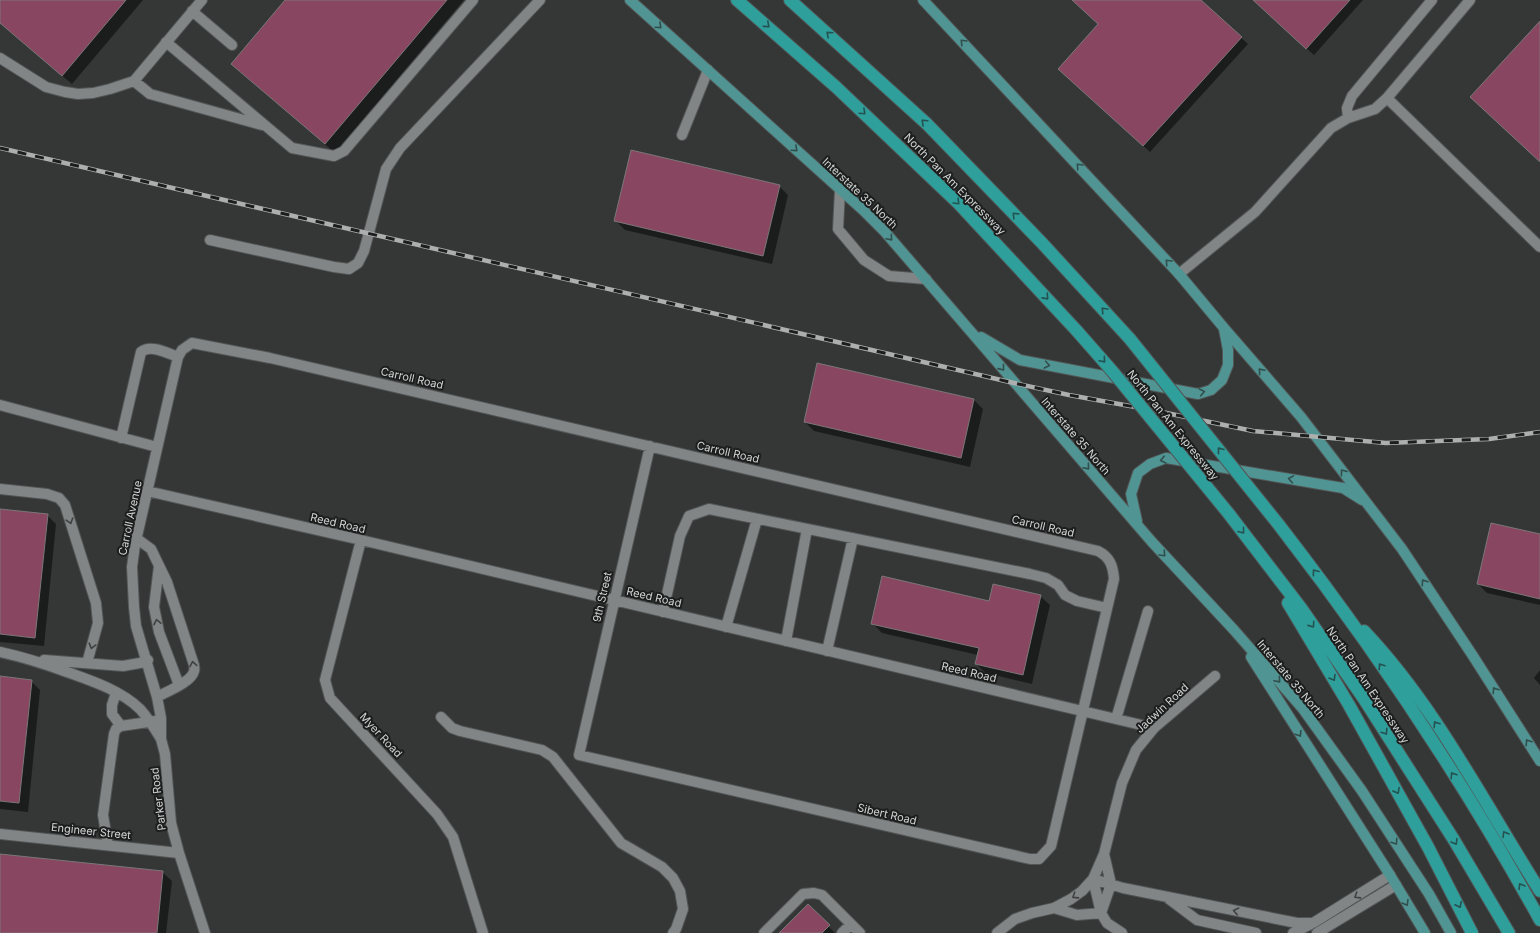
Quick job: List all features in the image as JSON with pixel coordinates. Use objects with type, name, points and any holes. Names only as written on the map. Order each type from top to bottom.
[{"type":"highway","name":"North Pan Am Expressway","points":[[737,0],[836,87],[954,199],[1077,331],[1136,400],[1229,514],[1300,608],[1372,712],[1454,840],[1509,933]]},
{"type":"highway","name":"North Pan Am Expressway","points":[[790,0],[927,124],[1042,243],[1130,339],[1279,525],[1338,603],[1422,726],[1462,789],[1540,920]]},
{"type":"highway","points":[[1255,548],[1349,705],[1439,867],[1472,933]]},
{"type":"highway","points":[[1338,603],[1386,654],[1414,690],[1477,787],[1540,891]]},
{"type":"main road","name":"Interstate 35 North","points":[[630,0],[886,232],[1157,547],[1234,630],[1303,709],[1362,791],[1429,894],[1451,933]]},
{"type":"main road","points":[[639,0],[642,11]]},
{"type":"main road","points":[[922,0],[1179,274],[1301,417],[1402,549],[1540,761]]},
{"type":"main road","points":[[974,333],[1020,360],[1198,394],[1211,390],[1222,380],[1228,365],[1228,350],[1224,328]]},
{"type":"main road","points":[[1137,524],[1131,494],[1138,473],[1150,464],[1166,458],[1343,488],[1367,503]]},
{"type":"main road","points":[[1234,630],[1317,763],[1390,875],[1425,933]]},
{"type":"street","points":[[0,58],[46,87],[78,94],[93,93],[110,89],[134,81],[202,0]]},
{"type":"street","points":[[166,42],[292,148],[334,156],[344,152],[473,0]]},
{"type":"street","points":[[210,240],[334,267],[349,269],[354,266],[358,263],[364,251],[386,169],[400,148],[540,0]]},
{"type":"street","points":[[1348,118],[1347,108],[1352,96],[1432,0]]},
{"type":"street","points":[[1179,274],[1255,212],[1331,128],[1348,118],[1375,109],[1387,98],[1470,0]]},
{"type":"street","points":[[192,11],[232,45]]},
{"type":"street","points":[[682,135],[708,70]]},
{"type":"street","points":[[134,81],[150,94],[266,126]]},
{"type":"street","points":[[1387,98],[1540,247]]},
{"type":"street","points":[[840,190],[838,229],[864,260],[889,276],[926,279]]},
{"type":"street","name":"Carroll Road","points":[[186,346],[192,343],[270,358],[1098,551],[1106,555],[1113,566],[1114,579],[1083,711]]},
{"type":"street","name":"Carroll Avenue","points":[[148,660],[136,626],[132,567],[136,538],[178,357],[186,346]]},
{"type":"street","points":[[121,438],[141,352],[144,349],[152,348],[178,357]]},
{"type":"street","points":[[0,405],[157,447]]},
{"type":"street","name":"9th Street","points":[[579,755],[613,600],[650,446]]},
{"type":"street","points":[[0,489],[47,494],[59,498],[65,505],[96,603],[98,623],[87,663]]},
{"type":"street","name":"Reed Road","points":[[147,491],[361,540],[1154,728]]},
{"type":"street","points":[[663,612],[680,536],[690,516],[709,509],[1046,578],[1058,585],[1065,595],[1077,601],[1107,608]]},
{"type":"street","points":[[726,627],[757,518]]},
{"type":"street","points":[[786,641],[807,529]]},
{"type":"street","points":[[136,538],[151,549],[167,582],[194,665],[194,671],[191,677],[157,697]]},
{"type":"street","points":[[827,651],[853,538]]},
{"type":"street","name":"Myer Road","points":[[361,540],[325,680],[330,698],[446,825],[453,837],[483,933]]},
{"type":"street","points":[[159,566],[154,607],[159,632],[179,685]]},
{"type":"street","points":[[1116,719],[1148,611]]},
{"type":"street","points":[[0,652],[32,660],[94,681],[116,693],[139,709],[161,739]]},
{"type":"street","points":[[32,660],[124,666],[148,660]]},
{"type":"street","name":"Parker Road","points":[[148,660],[161,721],[161,739],[165,754],[171,823],[179,853],[205,933]]},
{"type":"street","name":"Jadwin Road","points":[[997,933],[1015,919],[1054,908],[1082,891],[1093,879],[1104,854],[1122,783],[1136,750],[1154,728],[1215,676]]},
{"type":"street","points":[[116,693],[112,705],[112,714],[121,726]]},
{"type":"street","name":"Sibert Road","points":[[579,755],[1030,859],[1039,859],[1051,846],[1083,711]]},
{"type":"street","points":[[441,717],[452,728],[460,731],[542,750],[553,757],[621,843],[662,867],[673,878],[680,891],[683,909],[676,929],[672,933]]},
{"type":"street","points":[[108,845],[103,815],[114,734],[116,729],[121,726],[161,721]]},
{"type":"street","name":"Engineer Street","points":[[0,834],[179,853]]},
{"type":"street","name":"Jadwin Road","points":[[1104,854],[1111,884]]},
{"type":"street","points":[[1293,933],[1313,923],[1390,875]]},
{"type":"street","points":[[1122,933],[1107,923],[1101,913],[1093,879],[1165,896],[1297,923],[1313,923]]},
{"type":"street","points":[[1101,913],[1111,884]]},
{"type":"street","points":[[1316,933],[1396,885]]},
{"type":"street","points":[[764,933],[803,894],[814,893],[822,894],[860,933]]},
{"type":"street","points":[[1165,896],[1197,920],[1256,933]]},
{"type":"street","points":[[1054,908],[1077,916],[1101,913]]},
{"type":"street","points":[[842,933],[851,924]]},
{"type":"building","points":[[0,0],[126,0],[62,76],[0,23]]},
{"type":"building","points":[[285,0],[447,0],[325,144],[231,64]]},
{"type":"building","points":[[1072,0],[1201,0],[1242,37],[1143,146],[1058,69],[1098,24]]},
{"type":"building","points":[[1253,0],[1350,0],[1306,49]]},
{"type":"building","points":[[1540,21],[1540,162],[1470,97]]},
{"type":"building","points":[[631,150],[780,185],[763,256],[614,221]]},
{"type":"building","points":[[817,363],[974,399],[961,458],[804,422]]},
{"type":"building","points":[[0,509],[48,514],[35,638],[0,634]]},
{"type":"building","points":[[1491,523],[1540,534],[1540,599],[1477,584]]},
{"type":"building","points":[[882,576],[989,601],[993,584],[1041,595],[1023,675],[975,664],[979,648],[871,624]]},
{"type":"building","points":[[0,676],[32,680],[19,803],[0,801]]},
{"type":"building","points":[[0,854],[163,871],[157,933],[0,933]]},
{"type":"building","points":[[808,904],[830,925],[822,933],[779,933]]},
{"type":"railway","points":[[0,148],[1014,383],[1253,431],[1386,443],[1489,439],[1540,432]]}]
